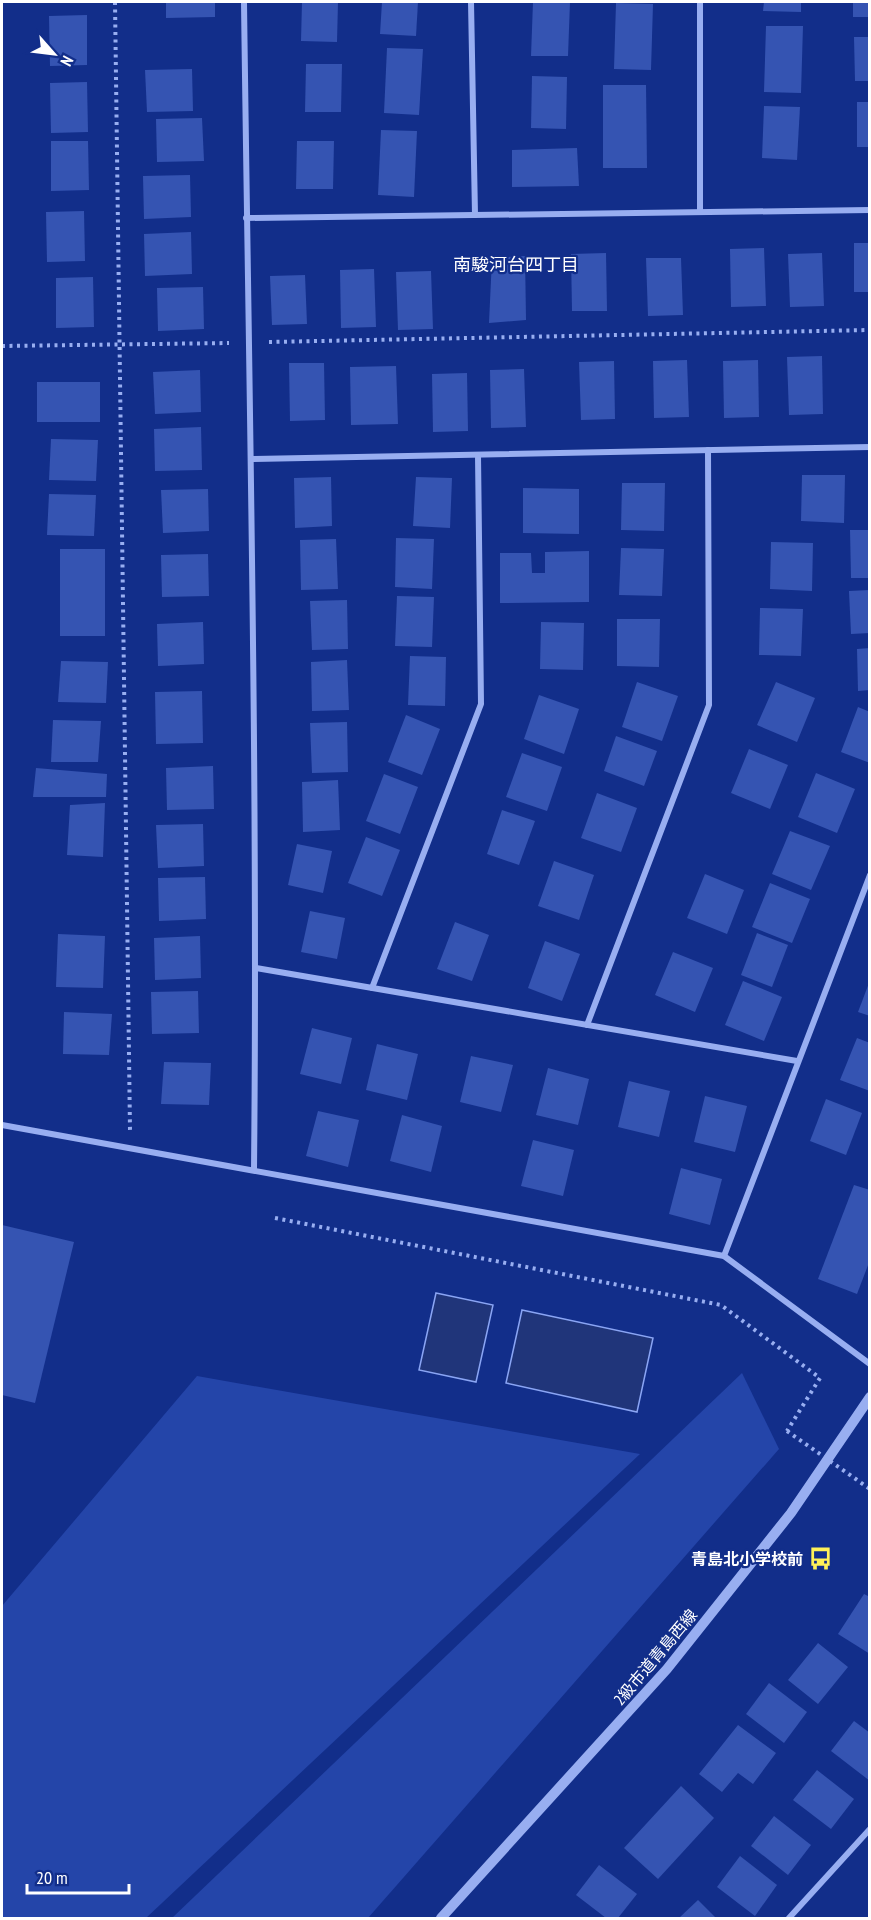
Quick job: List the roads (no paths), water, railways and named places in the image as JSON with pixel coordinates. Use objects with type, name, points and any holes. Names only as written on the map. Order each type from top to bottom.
[{"type":"street","points":[[244,2],[256,968],[254,1170]]},
{"type":"street","points":[[471,2],[475,215]]},
{"type":"street","points":[[700,2],[700,212]]},
{"type":"street","points":[[246,218],[870,210]]},
{"type":"street","points":[[251,459],[870,447]]},
{"type":"street","points":[[587,1025],[710,705],[708,450]]},
{"type":"street","points":[[372,988],[481,704],[478,455]]},
{"type":"street","points":[[724,1256],[870,875]]},
{"type":"street","points":[[256,968],[798,1061]]},
{"type":"street","points":[[2,1125],[724,1256],[870,1364]]},
{"type":"street","name":"2級市道青島西線","points":[[441,1918],[667,1670],[791,1513],[870,1397]]},
{"type":"street","points":[[789,1918],[870,1829]]},
{"type":"place","name":"青島北小学校前","points":[[821,1559]]},
{"type":"district","name":"南駿河台四丁目","points":[[516,265]]}]
